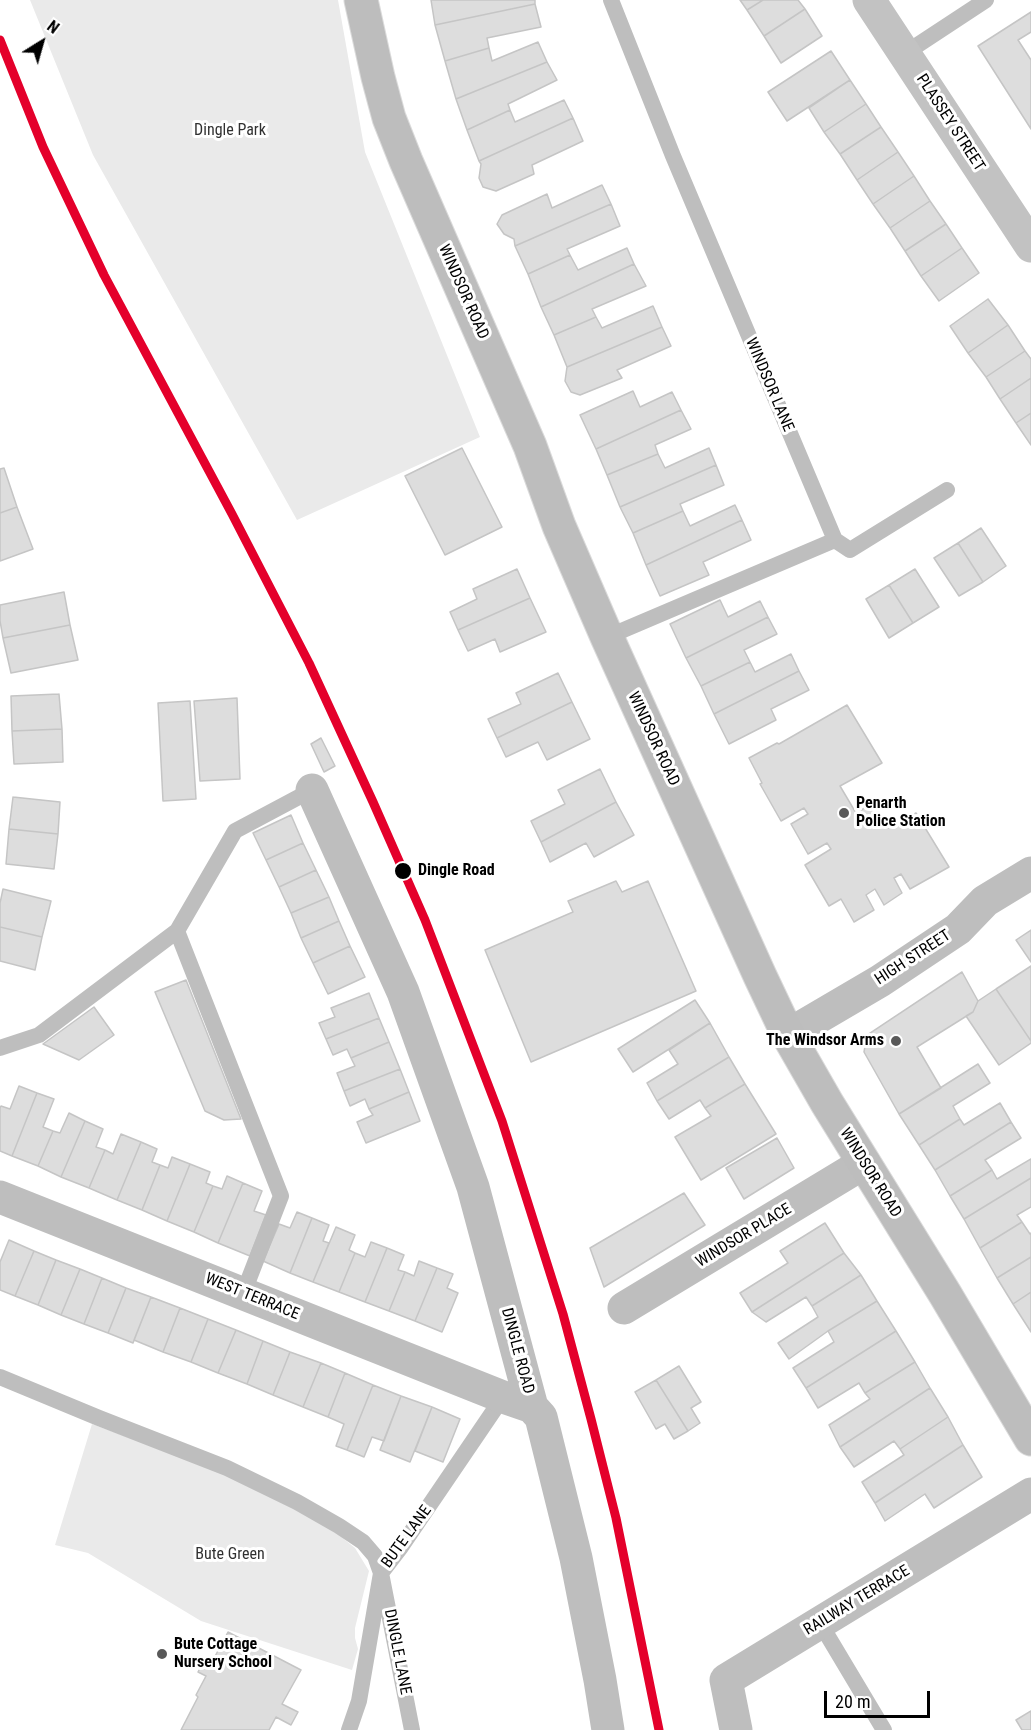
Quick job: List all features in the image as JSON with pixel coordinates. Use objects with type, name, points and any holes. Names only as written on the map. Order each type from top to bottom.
[{"type":"main road","name":"WINDSOR ROAD","points":[[361,0],[389,118],[406,161],[530,446],[559,526],[607,637],[760,976],[788,1035],[827,1103],[939,1284],[1031,1439]]},
{"type":"street","name":"PLASSEY STREET","points":[[869,0],[1031,246]]},
{"type":"street","name":"DINGLE ROAD","points":[[312,790],[403,992],[473,1187],[528,1388],[517,1402],[541,1417],[576,1558],[608,1730]]},
{"type":"street","name":"HIGH STREET","points":[[788,1035],[880,981],[958,929],[985,901],[1031,873]]},
{"type":"street","name":"WINDSOR PLACE","points":[[624,1308],[864,1163]]},
{"type":"street","name":"WEST TERRACE","points":[[0,1197],[517,1402]]},
{"type":"street","name":"RAILWAY TERRACE","points":[[735,1730],[726,1680],[1031,1494]]},
{"type":"lane","name":"WINDSOR LANE","points":[[611,0],[677,167],[835,540]]},
{"type":"lane","points":[[904,54],[986,0]]},
{"type":"lane","points":[[607,637],[835,540],[850,550],[947,490]]},
{"type":"lane","points":[[0,1048],[39,1035],[177,931],[235,831],[312,790]]},
{"type":"lane","points":[[177,931],[281,1196],[243,1294]]},
{"type":"lane","name":"DINGLE LANE","points":[[0,1377],[227,1468],[297,1502],[363,1542],[375,1556],[381,1573],[412,1730]]},
{"type":"lane","name":"BUTE LANE","points":[[349,1730],[359,1701],[381,1573],[517,1402]]},
{"type":"lane","points":[[820,1623],[884,1730]]},
{"type":"green space","name":"Dingle Park","points":[[30,0],[338,0],[365,152],[480,437],[297,520],[93,155]]},
{"type":"green space","name":"Bute Green","points":[[92,1424],[221,1472],[295,1507],[355,1548],[369,1571],[355,1628],[358,1649],[352,1670],[201,1621],[88,1553],[55,1545]]},
{"type":"building","points":[[431,0],[535,0],[535,4],[435,25]]},
{"type":"building","points":[[740,0],[763,0],[747,10]]},
{"type":"building","points":[[763,0],[798,0],[805,9],[764,36],[747,10]]},
{"type":"building","points":[[535,4],[541,27],[487,38],[489,48],[445,61],[435,25]]},
{"type":"building","points":[[805,9],[822,36],[781,63],[764,36]]},
{"type":"building","points":[[1031,12],[1031,32],[1018,40],[1031,60],[1031,129],[978,46]]},
{"type":"building","points":[[538,42],[547,62],[456,99],[445,61],[489,48],[492,61]]},
{"type":"building","points":[[831,51],[850,80],[787,121],[768,92]]},
{"type":"building","points":[[547,62],[557,80],[508,104],[510,110],[467,130],[456,99]]},
{"type":"building","points":[[850,80],[866,104],[824,132],[809,108]]},
{"type":"building","points":[[564,100],[573,118],[479,161],[467,130],[510,110],[515,122]]},
{"type":"building","points":[[866,104],[881,127],[840,154],[824,132]]},
{"type":"building","points":[[573,118],[583,141],[532,165],[534,174],[496,191],[483,187],[479,178],[481,164],[479,161]]},
{"type":"building","points":[[881,127],[898,152],[857,180],[840,154]]},
{"type":"building","points":[[898,152],[914,176],[873,204],[857,180]]},
{"type":"building","points":[[914,176],[930,201],[890,228],[873,204]]},
{"type":"building","points":[[602,185],[611,204],[515,246],[514,239],[504,234],[497,224],[502,215],[547,194],[552,208]]},
{"type":"building","points":[[930,201],[946,224],[905,251],[890,228]]},
{"type":"building","points":[[611,204],[620,226],[567,249],[570,255],[528,274],[515,246]]},
{"type":"building","points":[[946,224],[962,248],[921,276],[905,251]]},
{"type":"building","points":[[627,248],[634,264],[541,307],[528,274],[570,255],[578,270]]},
{"type":"building","points":[[962,248],[979,273],[939,301],[921,276]]},
{"type":"building","points":[[634,264],[646,286],[592,309],[596,317],[554,335],[541,307]]},
{"type":"building","points":[[988,299],[1008,325],[968,353],[950,326]]},
{"type":"building","points":[[653,306],[662,327],[567,367],[554,335],[596,317],[602,328]]},
{"type":"building","points":[[1008,325],[1025,351],[986,377],[968,353]]},
{"type":"building","points":[[662,327],[671,346],[617,370],[622,378],[580,395],[571,392],[565,381],[567,367]]},
{"type":"building","points":[[1025,351],[1031,359],[1031,378],[1000,399],[986,377]]},
{"type":"building","points":[[1031,378],[1031,413],[1016,423],[1000,399]]},
{"type":"building","points":[[633,391],[640,407],[672,392],[681,410],[596,449],[580,415]]},
{"type":"building","points":[[681,410],[691,429],[655,445],[658,454],[607,475],[596,449]]},
{"type":"building","points":[[1031,413],[1031,445],[1016,423]]},
{"type":"building","points":[[462,448],[502,527],[445,555],[405,476]]},
{"type":"building","points":[[709,448],[716,465],[620,507],[607,475],[658,454],[665,468]]},
{"type":"building","points":[[716,465],[724,485],[680,504],[683,511],[633,533],[620,507]]},
{"type":"building","points":[[4,468],[17,507],[0,513],[0,469]]},
{"type":"building","points":[[735,505],[742,520],[646,565],[633,533],[683,511],[690,526]]},
{"type":"building","points":[[17,507],[33,549],[0,561],[0,513]]},
{"type":"building","points":[[742,520],[751,540],[703,562],[709,575],[660,596],[646,565]]},
{"type":"building","points":[[981,528],[1006,566],[983,582],[958,543]]},
{"type":"building","points":[[958,543],[983,582],[959,596],[934,558]]},
{"type":"building","points":[[517,569],[530,598],[458,630],[450,612],[477,599],[473,589]]},
{"type":"building","points":[[915,569],[939,607],[913,623],[889,585]]},
{"type":"building","points":[[889,585],[913,623],[889,638],[866,599]]},
{"type":"building","points":[[64,592],[70,625],[3,638],[0,605]]},
{"type":"building","points":[[530,598],[546,632],[500,652],[495,639],[468,651],[458,630]]},
{"type":"building","points":[[720,600],[728,617],[760,601],[768,617],[686,658],[670,624]]},
{"type":"building","points":[[768,617],[777,634],[744,650],[750,662],[701,686],[686,658]]},
{"type":"building","points":[[70,625],[78,660],[11,673],[3,638]]},
{"type":"building","points":[[791,654],[799,671],[714,714],[701,686],[750,662],[755,672]]},
{"type":"building","points":[[799,671],[809,690],[771,709],[776,720],[729,744],[714,714]]},
{"type":"building","points":[[558,673],[572,702],[497,738],[488,719],[521,704],[516,693]]},
{"type":"building","points":[[59,694],[62,729],[12,731],[11,696]]},
{"type":"building","points":[[237,698],[240,779],[200,781],[194,701]]},
{"type":"building","points":[[190,701],[196,799],[163,801],[158,703]]},
{"type":"building","points":[[572,702],[590,739],[547,760],[538,742],[506,757],[497,738]]},
{"type":"building","name":"Penarth Police Station","points":[[847,705],[882,763],[840,786],[856,813],[873,803],[888,828],[916,813],[949,867],[910,889],[901,874],[894,878],[902,893],[884,905],[875,889],[866,895],[874,910],[854,922],[841,899],[829,906],[805,865],[831,849],[827,843],[808,854],[791,824],[808,814],[804,808],[781,821],[760,784],[762,783],[749,758],[779,744]]},
{"type":"building","points":[[62,729],[63,762],[14,764],[12,731]]},
{"type":"building","points":[[321,738],[335,766],[324,772],[311,744]]},
{"type":"building","points":[[600,769],[616,802],[541,842],[531,821],[565,804],[558,790]]},
{"type":"building","points":[[13,797],[60,802],[58,834],[9,829]]},
{"type":"building","points":[[616,802],[634,835],[594,857],[586,843],[550,862],[541,842]]},
{"type":"building","points":[[291,815],[303,843],[266,860],[253,833]]},
{"type":"building","points":[[9,829],[58,834],[54,869],[6,864]]},
{"type":"building","points":[[303,843],[316,870],[279,887],[266,860]]},
{"type":"building","points":[[316,870],[329,897],[291,913],[279,887]]},
{"type":"building","points":[[616,881],[622,892],[648,881],[696,991],[531,1062],[485,950],[573,912],[568,901]]},
{"type":"building","points":[[3,889],[51,901],[42,937],[0,927],[0,903]]},
{"type":"building","points":[[329,897],[339,921],[301,938],[291,913]]},
{"type":"building","points":[[339,921],[350,946],[313,963],[301,938]]},
{"type":"building","points":[[0,927],[42,937],[35,970],[0,961]]},
{"type":"building","points":[[1031,930],[1031,962],[1016,940]]},
{"type":"building","points":[[350,946],[365,977],[328,994],[313,963]]},
{"type":"building","points":[[1031,966],[1031,1041],[996,989]]},
{"type":"building","name":"The Windsor Arms","points":[[962,972],[978,1001],[973,1012],[917,1047],[941,1088],[899,1114],[864,1052],[867,1035]]},
{"type":"building","points":[[186,980],[241,1119],[224,1120],[205,1111],[155,992]]},
{"type":"building","points":[[996,989],[1031,1041],[999,1065],[966,1016],[973,1012],[978,1001]]},
{"type":"building","points":[[369,993],[379,1018],[326,1039],[319,1023],[335,1017],[331,1008]]},
{"type":"building","points":[[695,1000],[710,1023],[633,1072],[618,1049]]},
{"type":"building","points":[[94,1007],[114,1035],[79,1060],[43,1044]]},
{"type":"building","points":[[379,1018],[389,1042],[351,1058],[347,1049],[333,1055],[326,1039]]},
{"type":"building","points":[[710,1023],[729,1057],[657,1101],[647,1083],[678,1064],[669,1050]]},
{"type":"building","points":[[389,1042],[400,1069],[344,1091],[337,1073],[355,1066],[351,1058]]},
{"type":"building","points":[[729,1057],[745,1084],[705,1108],[700,1100],[669,1119],[657,1101]]},
{"type":"building","points":[[978,1064],[990,1083],[953,1106],[960,1119],[919,1145],[899,1114]]},
{"type":"building","points":[[400,1069],[409,1092],[369,1109],[365,1099],[350,1106],[344,1091]]},
{"type":"building","points":[[745,1084],[776,1134],[701,1180],[675,1137],[711,1116],[705,1108]]},
{"type":"building","points":[[19,1086],[37,1093],[12,1156],[0,1151],[0,1108],[1,1106],[10,1109]]},
{"type":"building","points":[[409,1092],[420,1121],[366,1143],[357,1122],[373,1115],[369,1109]]},
{"type":"building","points":[[37,1093],[54,1099],[43,1127],[53,1131],[38,1166],[12,1156]]},
{"type":"building","points":[[1000,1103],[1011,1122],[935,1170],[919,1145],[960,1119],[964,1125]]},
{"type":"building","points":[[69,1113],[85,1121],[61,1177],[38,1166],[53,1131],[60,1133]]},
{"type":"building","points":[[85,1121],[103,1129],[96,1147],[105,1150],[89,1188],[61,1177]]},
{"type":"building","points":[[1011,1122],[1021,1138],[985,1160],[992,1170],[950,1196],[935,1170]]},
{"type":"building","points":[[121,1134],[141,1142],[117,1200],[89,1188],[105,1150],[113,1154]]},
{"type":"building","points":[[777,1138],[794,1168],[744,1199],[726,1168]]},
{"type":"building","points":[[141,1142],[157,1149],[152,1162],[160,1165],[142,1210],[117,1200]]},
{"type":"building","points":[[172,1157],[190,1164],[167,1221],[142,1210],[160,1165],[168,1168]]},
{"type":"building","points":[[1031,1159],[1031,1178],[964,1219],[950,1196],[992,1170],[997,1179]]},
{"type":"building","points":[[190,1164],[210,1172],[206,1183],[213,1186],[194,1232],[167,1221]]},
{"type":"building","points":[[227,1176],[243,1183],[218,1243],[194,1232],[213,1186],[222,1189]]},
{"type":"building","points":[[1031,1178],[1031,1207],[1017,1215],[1022,1222],[980,1248],[964,1219]]},
{"type":"building","points":[[243,1183],[262,1191],[254,1211],[266,1215],[250,1256],[218,1243]]},
{"type":"building","points":[[684,1193],[705,1225],[604,1287],[590,1248]]},
{"type":"building","points":[[297,1212],[312,1218],[290,1273],[263,1261],[279,1224],[290,1228]]},
{"type":"building","points":[[312,1218],[329,1225],[323,1241],[329,1243],[313,1282],[290,1273]]},
{"type":"building","points":[[1022,1222],[1031,1233],[1031,1257],[997,1278],[980,1248]]},
{"type":"building","points":[[825,1223],[844,1253],[752,1312],[740,1293],[788,1263],[780,1251]]},
{"type":"building","points":[[336,1227],[355,1235],[349,1250],[355,1253],[339,1292],[313,1282]]},
{"type":"building","points":[[9,1240],[34,1251],[15,1296],[0,1290],[0,1262]]},
{"type":"building","points":[[371,1242],[387,1248],[365,1302],[339,1292],[355,1253],[365,1257]]},
{"type":"building","points":[[387,1248],[404,1255],[398,1270],[405,1272],[389,1311],[365,1302]]},
{"type":"building","points":[[34,1251],[56,1260],[38,1305],[15,1296]]},
{"type":"building","points":[[844,1253],[861,1275],[812,1306],[806,1297],[766,1322],[752,1312]]},
{"type":"building","points":[[1031,1257],[1031,1292],[1013,1304],[997,1278]]},
{"type":"building","points":[[56,1260],[80,1269],[61,1315],[38,1305]]},
{"type":"building","points":[[419,1261],[437,1268],[415,1321],[389,1311],[405,1272],[414,1276]]},
{"type":"building","points":[[437,1268],[453,1274],[447,1288],[458,1293],[442,1332],[415,1321]]},
{"type":"building","points":[[80,1269],[102,1278],[84,1324],[61,1315]]},
{"type":"building","points":[[861,1275],[877,1301],[828,1331],[789,1359],[778,1343],[818,1317],[812,1306]]},
{"type":"building","points":[[102,1278],[126,1288],[108,1333],[84,1324]]},
{"type":"building","points":[[126,1288],[151,1297],[133,1343],[108,1333]]},
{"type":"building","points":[[1031,1292],[1031,1332],[1013,1304]]},
{"type":"building","points":[[151,1297],[180,1308],[163,1352],[134,1340]]},
{"type":"building","points":[[877,1301],[896,1331],[806,1388],[793,1368],[834,1342],[828,1331]]},
{"type":"building","points":[[180,1308],[208,1319],[191,1362],[163,1352]]},
{"type":"building","points":[[208,1319],[236,1330],[218,1373],[191,1362]]},
{"type":"building","points":[[236,1330],[263,1341],[247,1384],[218,1373]]},
{"type":"building","points":[[896,1331],[915,1362],[865,1393],[859,1383],[818,1408],[806,1388]]},
{"type":"building","points":[[263,1341],[290,1352],[273,1395],[247,1384]]},
{"type":"building","points":[[290,1352],[321,1363],[303,1407],[273,1395]]},
{"type":"building","points":[[915,1362],[930,1388],[840,1447],[829,1425],[870,1399],[865,1393]]},
{"type":"building","points":[[321,1363],[345,1373],[328,1417],[303,1407]]},
{"type":"building","points":[[679,1366],[701,1402],[691,1408],[700,1423],[688,1431],[656,1380]]},
{"type":"building","points":[[345,1373],[373,1385],[347,1450],[336,1446],[344,1424],[328,1417]]},
{"type":"building","points":[[656,1380],[688,1431],[674,1439],[665,1424],[656,1429],[635,1392]]},
{"type":"building","points":[[373,1385],[401,1396],[384,1441],[372,1437],[364,1457],[347,1450]]},
{"type":"building","points":[[930,1388],[948,1417],[900,1449],[894,1441],[854,1467],[840,1447]]},
{"type":"building","points":[[401,1396],[432,1407],[410,1462],[380,1450]]},
{"type":"building","points":[[432,1407],[460,1419],[443,1462],[415,1451]]},
{"type":"building","points":[[948,1417],[963,1445],[875,1503],[862,1482],[904,1455],[900,1449]]},
{"type":"building","points":[[963,1445],[982,1477],[934,1508],[925,1494],[885,1521],[875,1503]]},
{"type":"building","points":[[228,1632],[301,1670],[282,1704],[298,1712],[291,1725],[276,1717],[269,1730],[181,1730],[206,1676],[198,1672],[205,1658],[212,1662]]},
{"type":"building","points":[[1031,1711],[1031,1730],[1022,1730],[1016,1720]]},
{"type":"transit line","points":[[0,40],[43,147],[104,275],[309,663],[425,920],[502,1121],[563,1314],[616,1518],[659,1730]]},
{"type":"place","name":"Penarth Police Station","points":[[844,813]]},
{"type":"place","name":"Dingle Road","points":[[403,871]]},
{"type":"place","name":"The Windsor Arms","points":[[896,1041]]},
{"type":"place","name":"Bute Cottage Nursery School","points":[[162,1654]]}]
